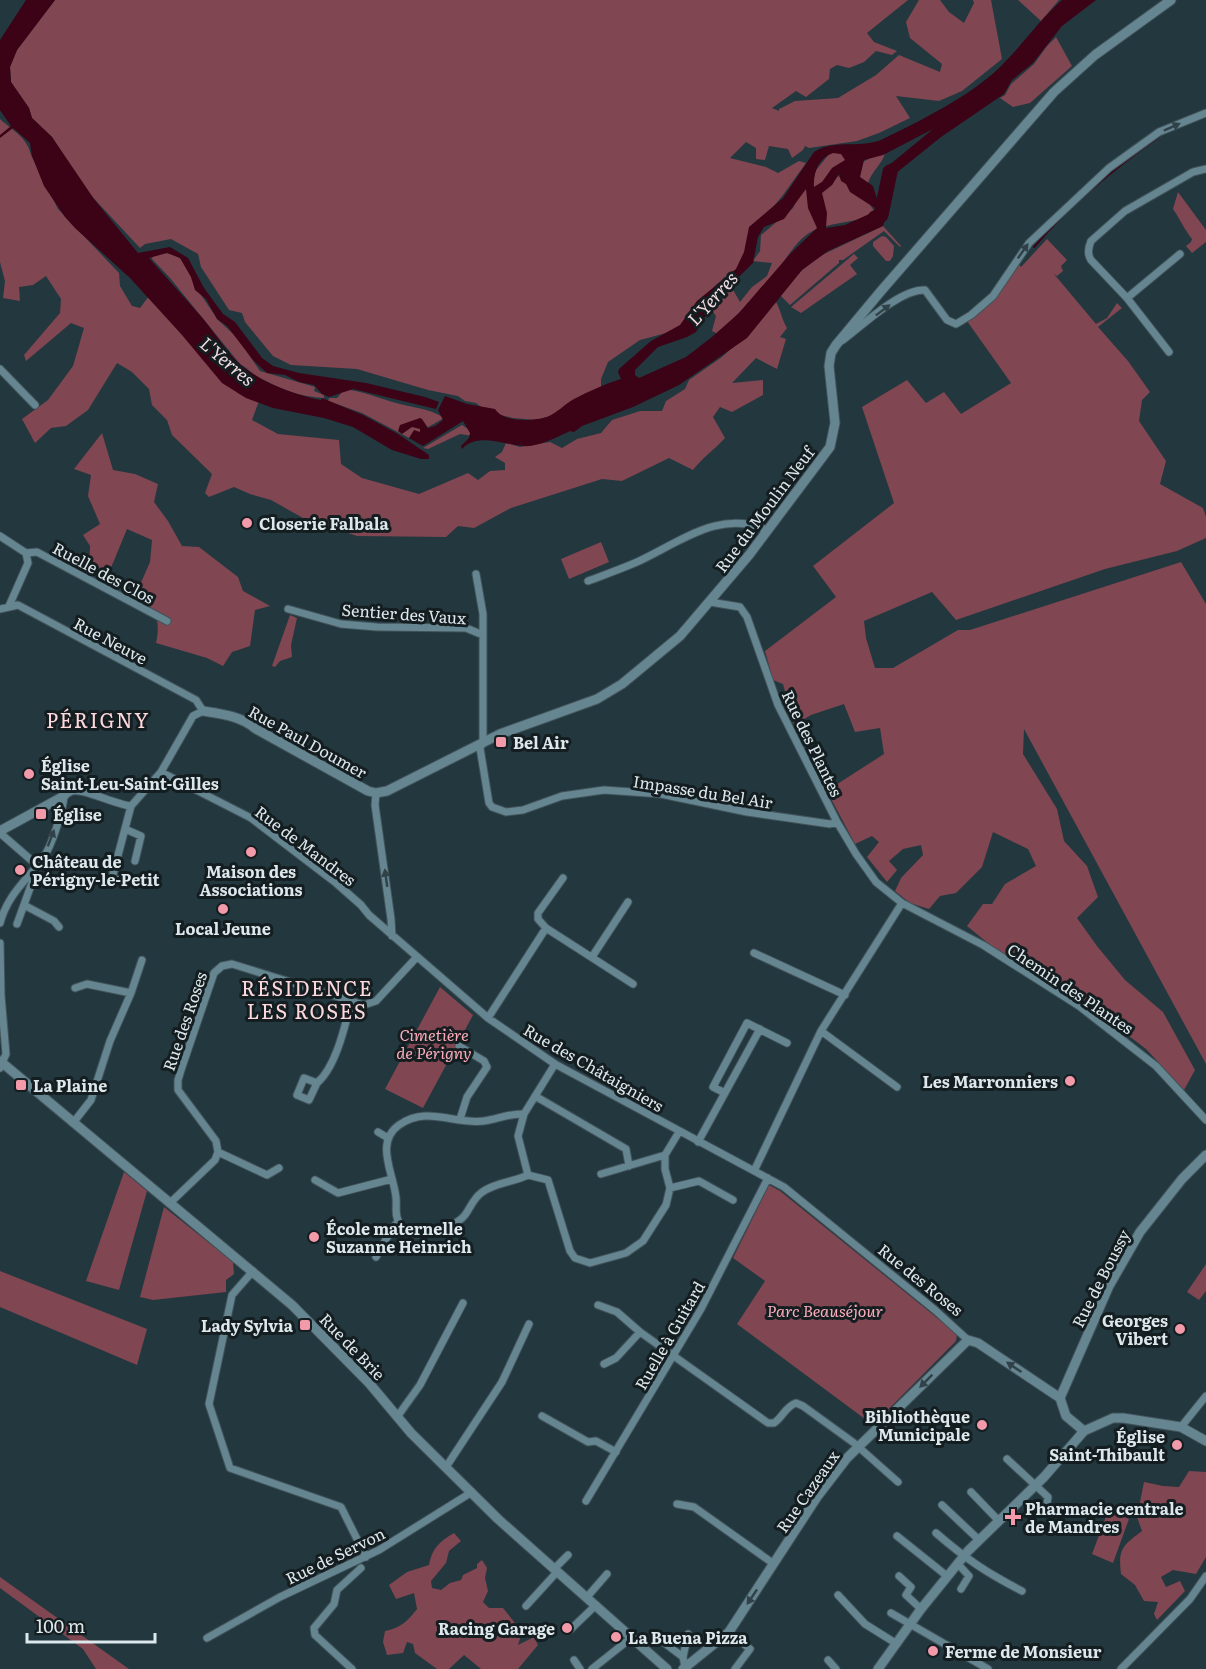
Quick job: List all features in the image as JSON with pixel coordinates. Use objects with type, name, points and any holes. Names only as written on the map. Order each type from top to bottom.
[{"type":"street","name":"Rue du Moulin Neuf","points":[[376,793],[387,791],[483,742],[597,699],[622,684],[680,636],[768,531],[830,447],[835,423],[829,366],[831,353],[836,345],[1053,92],[1095,55],[1172,0]]},
{"type":"street","points":[[836,345],[897,299],[916,290],[924,290],[946,320],[956,324],[971,315],[993,296],[1029,243],[1109,168],[1159,132],[1206,113]]},
{"type":"street","points":[[1169,352],[1127,298],[1091,260],[1088,251],[1091,241],[1125,211],[1192,172],[1206,169]]},
{"type":"street","points":[[1127,298],[1180,254]]},
{"type":"street","points":[[0,369],[35,405]]},
{"type":"street","points":[[588,581],[635,563],[711,525],[733,523],[757,526],[768,531]]},
{"type":"street","name":"Ruelle des Clos","points":[[0,536],[26,553],[37,552],[167,621]]},
{"type":"street","points":[[2,608],[28,563],[26,553]]},
{"type":"street","points":[[476,574],[483,614],[483,742]]},
{"type":"street","name":"Rue des Plantes","points":[[710,602],[740,607],[747,617],[777,705],[837,822],[876,882],[902,903]]},
{"type":"street","name":"Rue Neuve","points":[[2,608],[18,605],[196,700],[203,711]]},
{"type":"street","name":"Sentier des Vaux","points":[[288,609],[341,624],[377,627],[466,628],[483,635]]},
{"type":"street","points":[[121,880],[112,878],[131,807],[161,772],[193,716],[203,711]]},
{"type":"street","name":"Rue Paul Doumer","points":[[203,711],[223,714],[250,723],[256,729],[368,791],[376,793]]},
{"type":"street","name":"Impasse du Bel Air","points":[[483,742],[480,748],[489,803],[492,807],[506,812],[523,810],[562,796],[604,790],[661,794],[747,812],[830,824],[837,822]]},
{"type":"street","name":"Rue de Mandres","points":[[161,772],[251,818],[336,883],[392,936]]},
{"type":"street","points":[[17,924],[38,866],[0,832],[72,791],[80,791],[121,806],[131,807]]},
{"type":"street","points":[[376,793],[375,805],[392,919],[392,936]]},
{"type":"street","points":[[0,923],[5,906],[44,856],[63,808],[64,796]]},
{"type":"street","points":[[125,829],[141,836],[135,861]]},
{"type":"street","points":[[564,878],[538,913],[538,919],[546,928],[633,984]]},
{"type":"street","points":[[592,957],[628,902]]},
{"type":"street","points":[[754,1171],[821,1031],[902,903]]},
{"type":"street","name":"Chemin des Plantes","points":[[902,903],[983,945],[1079,1006],[1156,1066],[1206,1120]]},
{"type":"street","points":[[24,905],[33,912],[54,921],[59,927]]},
{"type":"street","points":[[488,1018],[546,928]]},
{"type":"street","name":"Rue des Châtaigniers","points":[[392,936],[488,1018],[555,1064],[768,1178]]},
{"type":"street","points":[[0,943],[1,995],[6,1054],[1,1064]]},
{"type":"street","points":[[754,953],[845,995]]},
{"type":"street","name":"Rue des Roses","points":[[218,1152],[216,1141],[178,1090],[182,1067],[214,973],[222,966],[232,964],[364,1005],[376,1001],[416,958]]},
{"type":"street","points":[[73,1124],[91,1100],[110,1041],[131,993],[142,960]]},
{"type":"street","points":[[75,988],[87,984],[131,993]]},
{"type":"street","points":[[316,1083],[321,1080],[334,1058],[351,1002]]},
{"type":"street","points":[[725,1093],[713,1087],[747,1023],[787,1043]]},
{"type":"street","points":[[698,1142],[760,1029]]},
{"type":"street","points":[[821,1031],[897,1087]]},
{"type":"street","points":[[459,1046],[484,1061],[487,1067],[467,1097],[460,1119]]},
{"type":"street","name":"Rue de Brie","points":[[1,1064],[253,1271],[331,1343],[397,1417],[446,1467],[663,1668]]},
{"type":"street","points":[[528,1175],[518,1136],[524,1114],[555,1064]]},
{"type":"street","points":[[535,1096],[626,1149],[629,1166]]},
{"type":"street","points":[[524,1114],[512,1113],[483,1121],[438,1115],[418,1117],[398,1125],[388,1138],[386,1154],[396,1197],[396,1217],[408,1232],[416,1234],[454,1225],[464,1217],[481,1192],[528,1175],[548,1180],[570,1251],[575,1258],[590,1263],[626,1253],[643,1241],[666,1205],[670,1188],[665,1169],[665,1155],[679,1132]]},
{"type":"street","points":[[378,1132],[388,1138]]},
{"type":"street","points":[[170,1203],[215,1160],[218,1152],[267,1175],[279,1168]]},
{"type":"street","points":[[601,1174],[665,1155]]},
{"type":"street","name":"Rue de Boussy","points":[[1060,1398],[1109,1286],[1140,1232],[1182,1179],[1206,1155]]},
{"type":"street","name":"Rue des Roses","points":[[768,1178],[784,1187],[957,1328],[968,1340],[978,1343],[1060,1398]]},
{"type":"street","name":"Ruelle à Guitard","points":[[586,1501],[701,1309],[768,1178]]},
{"type":"street","points":[[315,1180],[338,1193],[392,1179]]},
{"type":"street","points":[[670,1188],[699,1181],[733,1200]]},
{"type":"street","points":[[376,1257],[393,1227],[399,1222]]},
{"type":"street","points":[[253,1271],[232,1295],[209,1404],[230,1468],[341,1507],[366,1557]]},
{"type":"street","points":[[397,1417],[420,1385],[463,1303]]},
{"type":"street","points":[[598,1305],[617,1312],[640,1332],[768,1422],[774,1423],[779,1420],[788,1406],[796,1402],[858,1447],[898,1482]]},
{"type":"street","points":[[446,1467],[502,1382],[529,1324]]},
{"type":"street","points":[[604,1364],[616,1358],[640,1332]]},
{"type":"street","name":"Rue Cazeaux","points":[[684,1668],[729,1632],[836,1470],[968,1340]]},
{"type":"street","points":[[1181,1427],[1206,1396]]},
{"type":"street","points":[[1060,1398],[1066,1416],[1084,1431]]},
{"type":"street","points":[[542,1416],[588,1442],[596,1440],[616,1452]]},
{"type":"street","points":[[878,1669],[921,1609],[978,1539],[1035,1485],[1084,1431],[1113,1419],[1123,1418],[1181,1427],[1206,1441]]},
{"type":"street","points":[[1007,1459],[1048,1497],[1046,1511]]},
{"type":"street","name":"Rue de Servon","points":[[207,1638],[280,1597],[379,1550],[472,1492]]},
{"type":"street","points":[[971,1492],[998,1520]]},
{"type":"street","points":[[677,1504],[694,1507],[774,1564]]},
{"type":"street","points":[[942,1505],[978,1539]]},
{"type":"street","points":[[936,1533],[961,1560],[969,1576],[961,1589]]},
{"type":"street","points":[[897,1536],[947,1576]]},
{"type":"street","points":[[526,1606],[568,1555]]},
{"type":"street","points":[[961,1560],[1022,1591]]},
{"type":"street","points":[[352,1669],[315,1635],[315,1628],[334,1604],[337,1590],[362,1568]]},
{"type":"street","points":[[587,1597],[607,1574]]},
{"type":"street","points":[[1121,1669],[1203,1585],[1206,1575]]},
{"type":"street","points":[[899,1576],[911,1587],[906,1595],[921,1609]]},
{"type":"street","points":[[838,1595],[865,1624],[897,1644]]},
{"type":"street","points":[[572,1629],[596,1605]]},
{"type":"street","points":[[891,1613],[988,1669]]},
{"type":"street","points":[[729,1632],[750,1649],[735,1669]]},
{"type":"street","points":[[684,1668],[683,1657],[688,1634]]},
{"type":"street","points":[[655,1636],[683,1657]]},
{"type":"street","points":[[592,1669],[631,1638]]},
{"type":"street","points":[[574,1660],[580,1669]]},
{"type":"street","points":[[828,1660],[836,1669]]},
{"type":"green space","points":[[55,0],[908,0],[867,33],[874,42],[897,51],[892,55],[876,51],[864,62],[849,68],[837,65],[830,69],[829,79],[806,97],[796,91],[772,108],[779,111],[795,101],[838,98],[876,75],[899,55],[940,72],[942,64],[910,38],[906,22],[919,0],[940,0],[949,12],[964,23],[974,3],[973,0],[991,0],[1002,59],[962,91],[939,101],[896,96],[910,118],[857,141],[809,148],[805,146],[792,158],[788,149],[769,146],[765,160],[756,159],[756,148],[746,142],[730,158],[766,167],[778,173],[799,161],[806,163],[764,218],[738,268],[717,284],[688,322],[666,333],[640,340],[608,362],[601,379],[601,387],[550,416],[537,420],[513,418],[488,412],[476,403],[465,401],[458,396],[428,390],[357,369],[291,365],[273,356],[245,322],[242,313],[229,310],[201,267],[198,254],[171,239],[145,244],[140,248],[85,189],[52,137],[32,118],[29,108],[11,82],[10,67],[17,50]]},
{"type":"green space","points":[[1018,0],[1059,0],[1041,21]]},
{"type":"green space","points":[[1056,37],[1072,66],[1030,103],[1013,107],[1000,98],[1005,95],[1011,84],[1034,64]]},
{"type":"green space","points":[[0,119],[26,143],[58,209],[119,273],[120,286],[132,306],[140,308],[149,296],[205,355],[211,370],[219,374],[239,394],[259,401],[252,420],[278,434],[339,440],[341,464],[362,478],[419,494],[468,473],[478,480],[490,471],[505,470],[505,463],[495,457],[502,452],[506,443],[520,447],[550,442],[562,448],[577,439],[601,433],[612,420],[640,411],[662,411],[666,401],[685,389],[689,380],[722,357],[757,325],[776,302],[787,328],[780,337],[786,339],[777,369],[756,358],[732,383],[763,380],[763,395],[732,412],[720,407],[713,417],[725,438],[693,470],[669,458],[622,481],[602,479],[511,508],[474,528],[458,526],[446,537],[357,536],[303,518],[271,500],[234,487],[209,497],[205,493],[212,474],[172,435],[167,420],[152,405],[149,389],[132,372],[117,363],[88,410],[66,426],[51,428],[35,443],[22,419],[48,400],[73,366],[84,328],[71,323],[26,361],[24,355],[60,313],[61,299],[46,276],[33,285],[19,287],[20,301],[3,298],[5,281],[0,262]]},
{"type":"green space","points":[[851,150],[849,162],[826,182],[820,183],[816,189],[812,184],[816,170],[830,153]]},
{"type":"green space","points":[[885,154],[868,183],[849,170],[872,157]]},
{"type":"green space","points":[[838,176],[867,200],[876,214],[810,232],[732,320],[718,334],[712,331],[716,316],[711,309],[715,300],[723,299],[727,290],[732,288],[740,302],[752,287],[767,276],[772,263],[753,261],[760,251],[761,235],[793,208],[799,194],[808,188],[819,194],[824,188],[832,185]]},
{"type":"green space","points":[[1178,192],[1206,230],[1206,242],[1192,253],[1186,246],[1192,239],[1173,209]]},
{"type":"green space","points":[[883,226],[900,247],[884,231],[843,260],[839,260],[839,263],[790,305],[780,295],[802,270],[822,255]]},
{"type":"green space","points":[[882,236],[894,246],[890,261],[886,261],[873,246],[873,242]]},
{"type":"green space","points":[[1047,239],[1067,260],[1061,266],[1063,271],[1057,276],[1054,274],[1096,324],[1107,318],[1117,303],[1122,308],[1098,327],[1128,361],[1150,392],[1142,400],[1139,421],[1166,461],[1160,484],[1203,508],[1206,517],[1206,538],[1177,551],[1105,569],[956,620],[932,592],[864,621],[866,638],[875,668],[893,668],[958,630],[970,630],[1181,562],[1206,604],[1206,1064],[1024,729],[1023,754],[1057,809],[1064,841],[1087,866],[1098,897],[1077,918],[1125,980],[1163,1012],[1195,1070],[1184,1090],[1146,1049],[1087,1004],[1000,953],[967,926],[983,904],[992,904],[1005,884],[1036,866],[1028,849],[993,832],[982,867],[956,893],[940,896],[929,909],[910,903],[895,891],[901,878],[923,855],[921,845],[903,849],[889,861],[897,870],[887,882],[867,857],[879,842],[872,836],[855,844],[828,790],[884,754],[880,728],[855,732],[844,704],[811,715],[794,725],[783,684],[773,680],[765,651],[836,597],[813,566],[894,503],[862,407],[907,380],[926,403],[944,392],[961,414],[1011,383],[967,321],[995,298],[1018,263],[1021,267]]},
{"type":"green space","points":[[166,253],[183,260],[197,289],[218,320],[243,343],[260,371],[315,387],[314,391],[324,395],[324,398],[283,389],[257,376],[240,364],[152,259],[153,254]]},
{"type":"green space","points":[[854,254],[858,258],[850,265],[857,274],[801,313],[791,307]]},
{"type":"green space","points":[[350,390],[425,410],[444,418],[409,438],[362,413],[328,401],[329,398],[337,398],[342,392]]},
{"type":"green space","points":[[462,425],[480,437],[460,434],[428,449],[423,448]]},
{"type":"green space","points":[[102,433],[113,470],[135,474],[158,484],[154,502],[182,546],[199,547],[238,577],[243,591],[270,606],[255,610],[250,646],[232,652],[223,666],[207,658],[156,643],[158,628],[155,615],[148,604],[136,594],[150,562],[152,540],[127,529],[108,575],[89,572],[90,546],[83,535],[100,524],[88,496],[91,475],[74,469]]},
{"type":"green space","points":[[601,542],[609,562],[569,579],[561,559]]},
{"type":"green space","points":[[290,615],[297,618],[291,645],[292,657],[280,661],[275,667],[272,666]]},
{"type":"green space","name":"Cimetière de Périgny","points":[[440,987],[473,1015],[423,1108],[385,1089]]},
{"type":"green space","points":[[124,1172],[147,1191],[119,1290],[86,1281]]},
{"type":"green space","name":"Parc Beauséjour","points":[[769,1185],[780,1191],[957,1334],[956,1341],[873,1425],[737,1324],[765,1281],[733,1258]]},
{"type":"green space","points":[[164,1207],[233,1262],[234,1274],[226,1280],[226,1292],[153,1300],[140,1297]]},
{"type":"green space","points":[[1206,1264],[1206,1291],[1199,1300],[1187,1292]]},
{"type":"green space","points":[[0,1271],[147,1329],[137,1365],[0,1307]]},
{"type":"green space","points":[[1189,1471],[1206,1472],[1206,1557],[1196,1574],[1173,1570],[1161,1577],[1166,1587],[1180,1581],[1185,1591],[1157,1620],[1154,1614],[1158,1602],[1144,1601],[1135,1585],[1121,1574],[1121,1553],[1126,1545],[1142,1531],[1137,1517],[1144,1482],[1179,1487]]},
{"type":"green space","points":[[1108,1511],[1129,1519],[1113,1563],[1092,1554]]},
{"type":"green space","points":[[454,1533],[461,1541],[449,1551],[446,1563],[431,1581],[432,1588],[441,1590],[450,1583],[461,1580],[463,1575],[477,1568],[477,1564],[482,1560],[487,1568],[485,1578],[488,1591],[483,1602],[489,1608],[503,1608],[522,1632],[518,1645],[534,1637],[538,1645],[518,1669],[481,1669],[464,1655],[449,1669],[437,1669],[415,1653],[413,1644],[407,1642],[403,1653],[387,1655],[383,1642],[385,1631],[403,1623],[417,1609],[414,1593],[396,1599],[389,1585],[407,1572],[429,1565],[437,1546]]},
{"type":"green space","points":[[0,1577],[129,1669],[96,1669],[83,1649],[0,1588]]},
{"type":"water","points":[[26,0],[55,0],[17,50],[10,67],[11,82],[29,108],[32,118],[52,137],[94,199],[138,253],[170,247],[188,258],[204,288],[223,314],[235,322],[262,358],[273,366],[299,373],[366,383],[439,402],[436,409],[353,389],[329,397],[322,394],[314,385],[299,382],[285,375],[267,373],[253,360],[227,326],[217,319],[206,299],[195,290],[191,277],[180,258],[167,253],[149,258],[232,356],[250,372],[286,390],[310,398],[321,400],[322,398],[363,415],[398,434],[429,455],[429,459],[421,459],[392,450],[353,427],[324,418],[273,408],[246,398],[222,383],[130,278],[65,217],[44,186],[32,156],[30,143],[13,128],[0,138],[0,135],[11,126],[0,110],[0,40]]},
{"type":"water","points":[[1062,0],[1096,0],[1062,26],[1033,63],[1012,80],[1004,94],[941,137],[890,178],[888,192],[883,191],[884,168],[933,129],[883,155],[864,160],[860,177],[873,186],[877,199],[886,202],[886,217],[883,226],[828,251],[802,270],[747,338],[679,385],[633,407],[582,426],[574,432],[570,431],[530,446],[486,440],[469,443],[462,449],[461,446],[469,438],[470,433],[463,421],[423,446],[409,438],[414,430],[420,432],[420,429],[412,427],[402,434],[398,431],[400,425],[420,418],[428,428],[435,426],[443,420],[438,410],[445,396],[467,404],[495,409],[499,414],[512,419],[534,419],[547,417],[580,396],[621,379],[619,369],[651,341],[680,325],[697,301],[736,269],[744,252],[749,227],[783,198],[814,152],[831,146],[868,143],[885,138],[945,107],[999,68]],"holes":[[[833,153],[841,154],[845,160],[832,168],[822,182],[814,187],[818,166],[824,158]],[[839,174],[841,181],[846,184],[850,192],[878,210],[845,225],[826,228],[827,213],[822,193],[832,185]],[[806,189],[808,208],[817,228],[790,254],[739,313],[686,357],[639,378],[635,375],[635,370],[658,347],[696,332],[715,300],[753,263],[758,237],[764,227],[784,219]]]},
{"type":"waterway","points":[[1034,247],[1093,188],[1159,137]]},
{"type":"waterway","name":"L'Yerres","points":[[875,218],[881,215],[890,172]]},
{"type":"place","name":"Closerie Falbala","points":[[247,523]]},
{"type":"place","name":"Bel Air","points":[[501,742]]},
{"type":"place","name":"Église Saint-Leu-Saint-Gilles","points":[[29,774]]},
{"type":"place","name":"Église","points":[[41,814]]},
{"type":"place","name":"Maison des Associations","points":[[251,852]]},
{"type":"place","name":"Château de Périgny-le-Petit","points":[[20,870]]},
{"type":"place","name":"Local Jeune","points":[[223,909]]},
{"type":"place","name":"Les Marronniers","points":[[1070,1081]]},
{"type":"place","name":"La Plaine","points":[[21,1085]]},
{"type":"place","name":"École maternelle Suzanne Heinrich","points":[[314,1237]]},
{"type":"place","name":"Lady Sylvia","points":[[305,1325]]},
{"type":"place","name":"Georges Vibert","points":[[1180,1329]]},
{"type":"place","name":"Bibliothèque Municipale","points":[[982,1425]]},
{"type":"place","name":"Église Saint-Thibault","points":[[1177,1445]]},
{"type":"place","name":"Pharmacie centrale de Mandres","points":[[1013,1517]]},
{"type":"place","name":"Racing Garage","points":[[567,1628]]},
{"type":"place","name":"La Buena Pizza","points":[[616,1637]]},
{"type":"place","name":"Ferme de Monsieur","points":[[933,1651]]},
{"type":"district","name":"PÉRIGNY","points":[[98,719]]},
{"type":"district","name":"RÉSIDENCE LES ROSES","points":[[307,998]]}]
